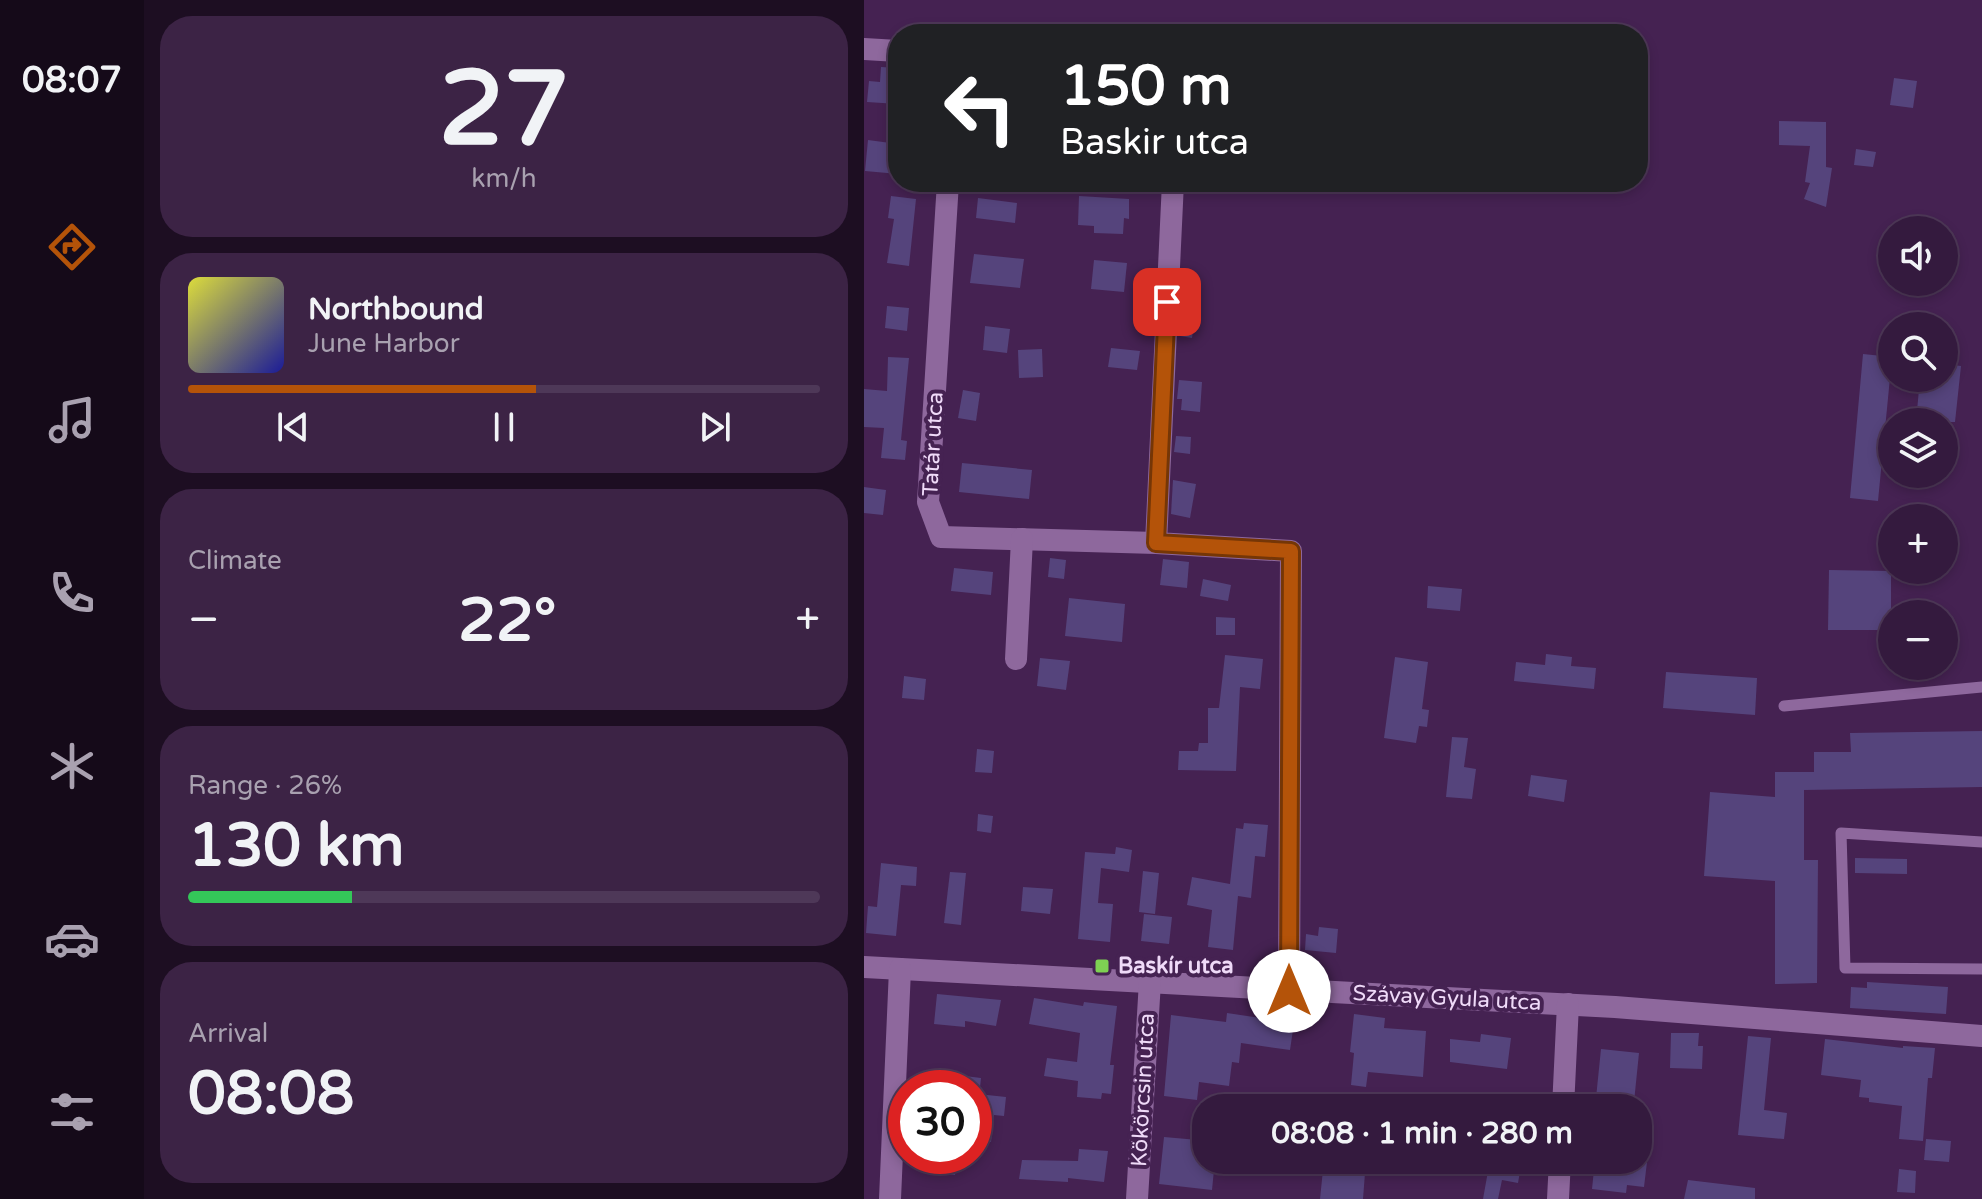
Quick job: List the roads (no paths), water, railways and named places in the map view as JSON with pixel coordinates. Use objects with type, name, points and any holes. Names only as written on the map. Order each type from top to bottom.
[{"type":"street","points":[[864,49],[888,50]]},
{"type":"street","name":"Tatár utca","points":[[947,192],[928,502],[941,537],[1156,543],[1291,551],[1289,991]]},
{"type":"street","points":[[1156,543],[1173,192]]},
{"type":"street","points":[[1016,659],[1022,539]]},
{"type":"street","name":"Szávay Gyula utca","points":[[864,967],[1568,1004],[1982,1036]]},
{"type":"street","points":[[890,1199],[900,969]]},
{"type":"street","name":"Kökörcsin utca","points":[[1137,1199],[1150,981]]},
{"type":"street","points":[[1564,1094],[1568,1004]]},
{"type":"street","points":[[1558,1199],[1559,1174]]},
{"type":"lane","points":[[1784,706],[1982,687]]},
{"type":"lane","points":[[1982,842],[1841,833],[1845,968],[1982,969]]},
{"type":"place","name":"Baskír utca","points":[[1102,966]]}]
